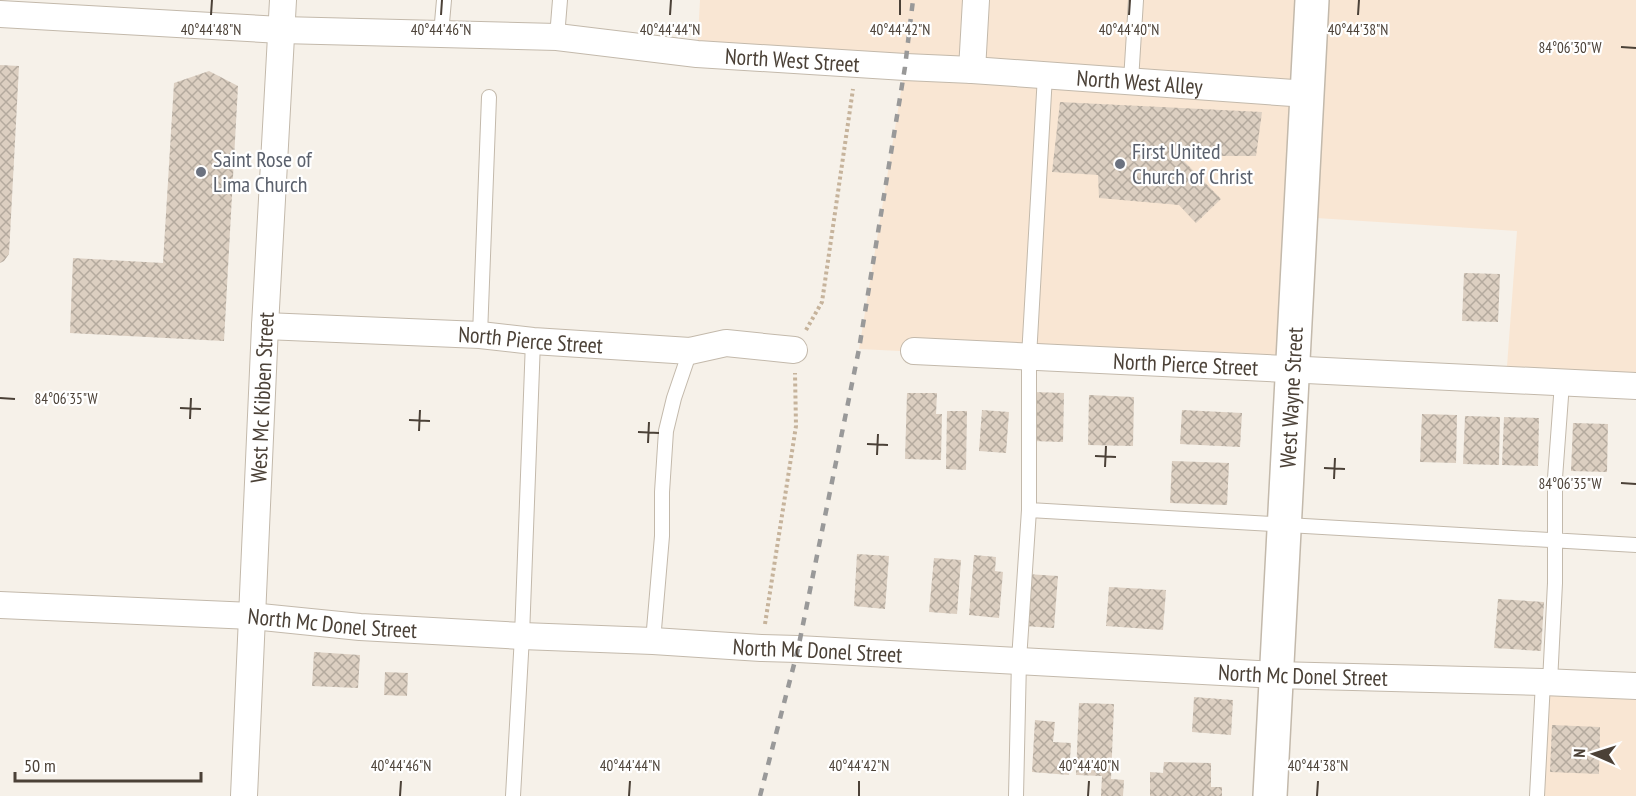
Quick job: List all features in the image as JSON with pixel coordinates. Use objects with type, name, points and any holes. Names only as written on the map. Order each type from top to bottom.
[{"type":"street","name":"West Mc Kibben Street","points":[[244,796],[265,326],[283,0]]},
{"type":"street","points":[[972,70],[976,0]]},
{"type":"street","name":"West Wayne Street","points":[[1270,796],[1312,0]]},
{"type":"street","name":"North West Street","points":[[0,14],[281,30],[557,37],[697,54],[972,70]]},
{"type":"street","name":"North West Alley","points":[[972,70],[1307,93]]},
{"type":"street","name":"North Pierce Street","points":[[265,326],[480,335],[533,341],[690,351],[726,343],[794,350]]},
{"type":"street","name":"North Pierce Street","points":[[914,351],[1636,386]]},
{"type":"street","name":"North Mc Donel Street","points":[[0,605],[252,616],[360,627],[1276,675],[1636,686]]},
{"type":"lane","points":[[441,34],[444,0]]},
{"type":"lane","points":[[557,37],[560,0]]},
{"type":"lane","points":[[1131,81],[1136,0]]},
{"type":"lane","points":[[1016,796],[1019,660],[1029,510],[1029,357],[1045,75]]},
{"type":"lane","points":[[480,335],[489,97]]},
{"type":"lane","points":[[513,796],[522,636],[533,341]]},
{"type":"lane","points":[[652,641],[662,536],[666,431],[674,398],[690,351]]},
{"type":"lane","points":[[1537,796],[1555,583],[1555,478],[1562,383]]},
{"type":"lane","points":[[1029,510],[1636,545]]},
{"type":"shaded area","points":[[700,0],[1636,0],[1636,386],[1506,380],[1517,231],[1301,217],[1293,370],[859,349],[905,67],[697,54]]},
{"type":"shaded area","points":[[1543,682],[1636,686],[1636,796],[1535,796]]},
{"type":"building","points":[[0,65],[19,66],[9,254],[0,263]]},
{"type":"building","name":"Saint Rose of Lima Church","points":[[209,71],[238,86],[224,341],[70,333],[73,258],[163,263],[174,83]]},
{"type":"building","name":"First United Church of Christ","points":[[1060,102],[1262,112],[1256,156],[1179,156],[1221,199],[1196,223],[1179,205],[1099,198],[1098,175],[1052,172]]},
{"type":"building","points":[[1464,273],[1500,274],[1498,322],[1462,321]]},
{"type":"building","points":[[1033,392],[1064,393],[1063,442],[1032,441]]},
{"type":"building","points":[[907,393],[937,393],[936,414],[942,414],[941,460],[905,459]]},
{"type":"building","points":[[1089,395],[1134,397],[1133,446],[1088,445]]},
{"type":"building","points":[[982,410],[1009,412],[1006,453],[979,451]]},
{"type":"building","points":[[1182,410],[1242,413],[1240,447],[1180,444]]},
{"type":"building","points":[[947,411],[967,411],[966,470],[946,469]]},
{"type":"building","points":[[1422,414],[1457,415],[1456,463],[1420,462]]},
{"type":"building","points":[[1465,416],[1500,417],[1499,465],[1463,464]]},
{"type":"building","points":[[1504,417],[1539,418],[1538,466],[1502,465]]},
{"type":"building","points":[[1573,423],[1608,424],[1607,472],[1571,471]]},
{"type":"building","points":[[1172,461],[1229,463],[1227,505],[1170,503]]},
{"type":"building","points":[[857,554],[889,556],[885,609],[854,606]]},
{"type":"building","points":[[974,555],[996,557],[995,571],[1003,572],[999,618],[969,615]]},
{"type":"building","points":[[934,558],[961,560],[957,614],[929,612]]},
{"type":"building","points":[[1027,574],[1058,576],[1054,628],[1024,626]]},
{"type":"building","points":[[1109,587],[1166,590],[1163,630],[1106,626]]},
{"type":"building","points":[[1498,599],[1544,602],[1541,651],[1494,648]]},
{"type":"building","points":[[314,652],[360,655],[358,688],[312,686]]},
{"type":"building","points":[[385,672],[408,673],[407,696],[384,695]]},
{"type":"building","points":[[1194,697],[1233,700],[1231,735],[1192,732]]},
{"type":"building","points":[[1079,703],[1114,704],[1111,779],[1124,780],[1123,796],[1101,796],[1102,776],[1076,775]]},
{"type":"building","points":[[1035,720],[1055,722],[1053,742],[1071,743],[1069,775],[1032,772]]},
{"type":"building","points":[[1552,725],[1600,727],[1599,774],[1550,772]]},
{"type":"building","points":[[1164,762],[1211,763],[1211,787],[1222,787],[1222,796],[1150,796],[1150,772],[1163,773]]},
{"type":"railway","points":[[760,796],[798,649],[859,349],[905,67],[913,0]]},
{"type":"place","name":"First United Church of Christ","points":[[1120,164]]},
{"type":"place","name":"Saint Rose of Lima Church","points":[[201,172]]}]
